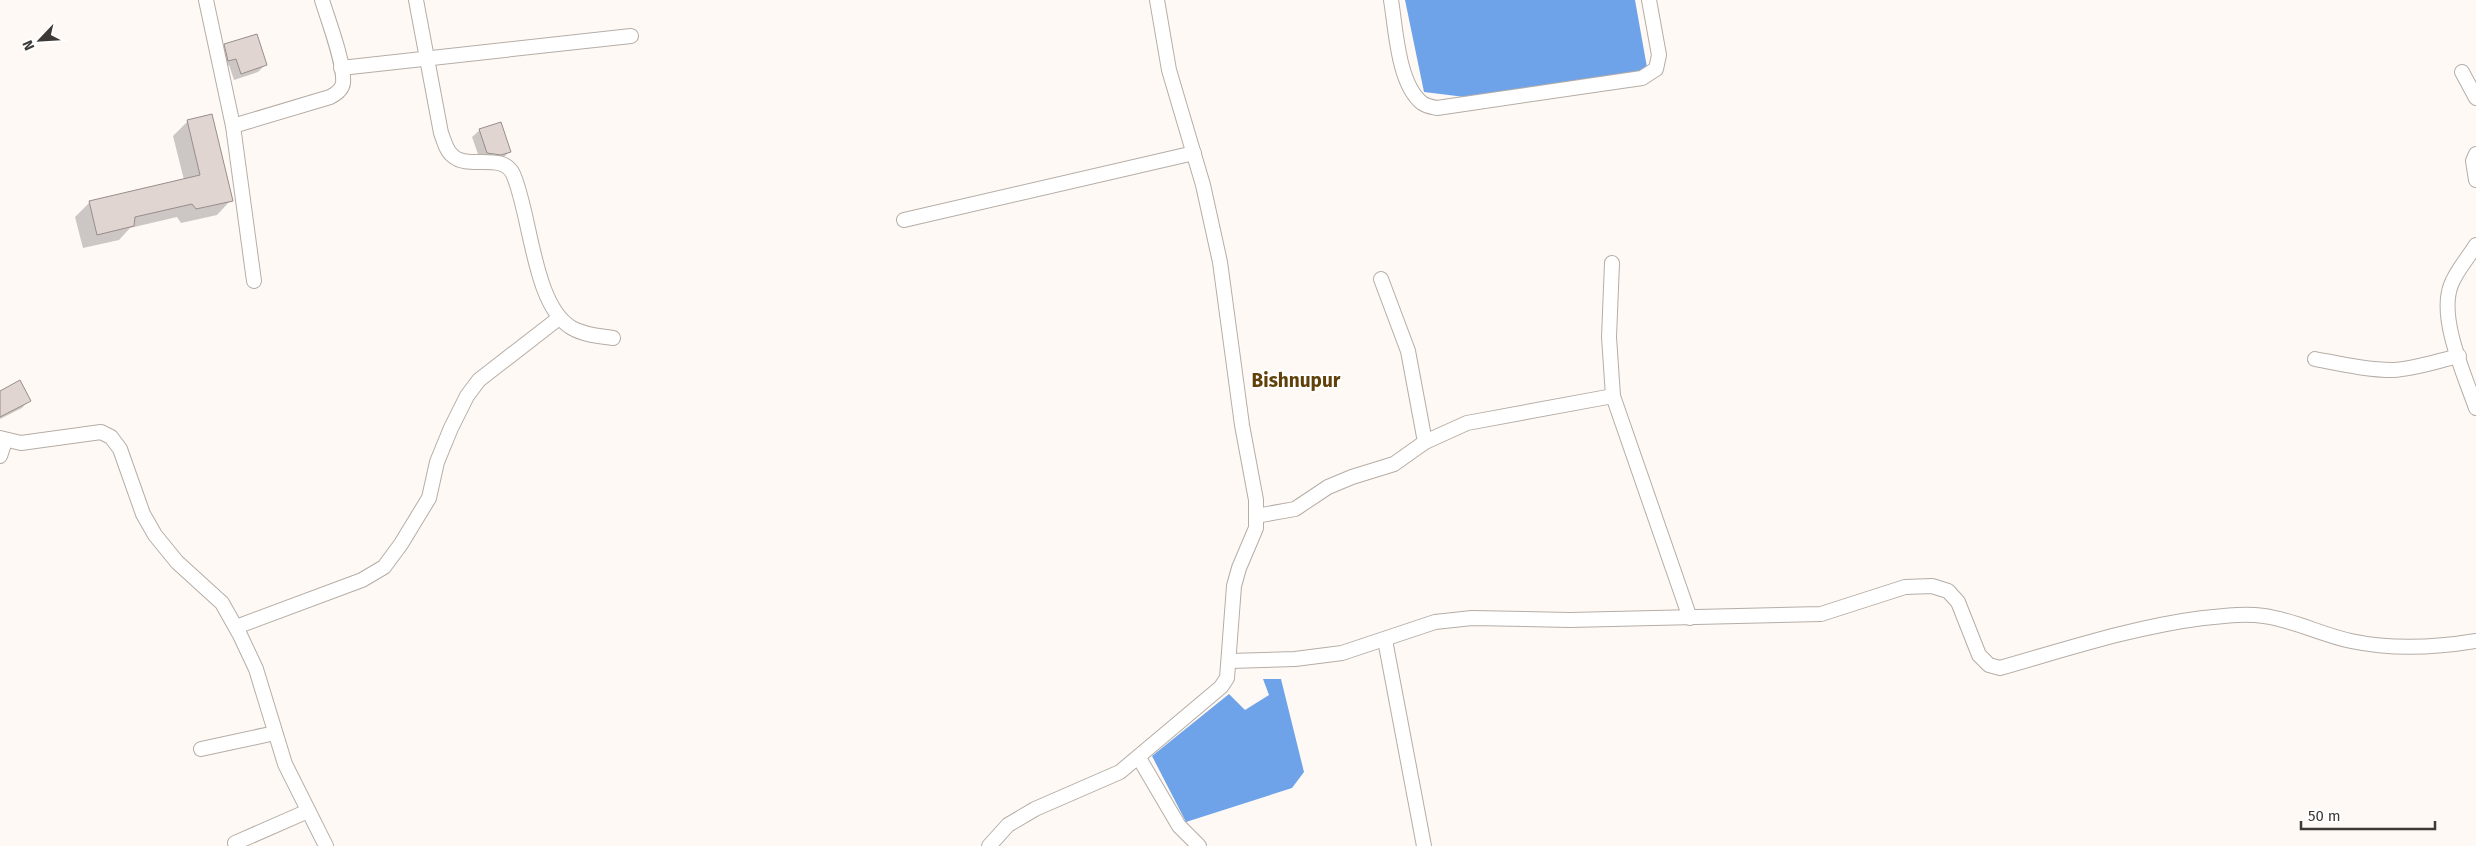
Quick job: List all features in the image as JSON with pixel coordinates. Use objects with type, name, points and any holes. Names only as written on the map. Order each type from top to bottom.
[{"type":"street","points":[[206,0],[233,126],[254,281]]},
{"type":"street","points":[[233,126],[330,97],[338,92],[343,85],[341,68],[322,0]]},
{"type":"street","points":[[416,0],[441,132],[446,147],[453,157],[464,161],[505,165],[512,171],[524,206],[539,272],[545,290],[559,318],[573,328],[613,338]]},
{"type":"street","points":[[990,846],[1008,825],[1035,809],[1104,780],[1139,758],[1221,687],[1227,678],[1234,586],[1239,568],[1256,528],[1256,500],[1242,425],[1220,262],[1194,153],[1170,70],[1157,0]]},
{"type":"street","points":[[1391,0],[1404,76],[1412,94],[1424,105],[1437,108],[1642,78],[1656,69],[1659,55],[1649,0]]},
{"type":"street","points":[[341,68],[631,36]]},
{"type":"street","points":[[2462,72],[2476,98]]},
{"type":"street","points":[[904,220],[1194,153]]},
{"type":"street","points":[[2476,154],[2473,161],[2476,180]]},
{"type":"street","points":[[2476,245],[2451,284],[2447,304],[2451,331],[2476,408]]},
{"type":"street","points":[[1612,263],[1609,337],[1613,396],[1690,618]]},
{"type":"street","points":[[1381,278],[1408,351],[1425,442]]},
{"type":"street","points":[[236,627],[362,580],[384,567],[401,544],[429,498],[437,462],[451,428],[479,380],[559,318]]},
{"type":"street","points":[[2315,359],[2349,366],[2394,370],[2459,356]]},
{"type":"street","points":[[1256,516],[1295,509],[1328,487],[1352,477],[1394,464],[1425,442],[1467,423],[1613,396]]},
{"type":"street","points":[[0,456],[2,439],[21,443],[94,432],[101,432],[111,437],[120,449],[143,514],[155,535],[177,562],[222,603],[236,627],[256,669],[285,764],[326,846]]},
{"type":"street","points":[[1229,661],[1296,659],[1342,653],[1436,622],[1472,618],[1570,620],[1821,614],[1905,587],[1932,586],[1948,591],[1958,602],[1980,655],[1988,665],[2000,668],[2131,630],[2177,621],[2232,615],[2264,616],[2351,641],[2395,648],[2441,647],[2476,641]]},
{"type":"street","points":[[1385,640],[1424,846]]},
{"type":"street","points":[[201,749],[275,734]]},
{"type":"street","points":[[1139,758],[1179,826],[1199,846]]},
{"type":"street","points":[[235,843],[308,811]]},
{"type":"water","points":[[1405,0],[1635,0],[1648,73],[1481,99],[1424,92]]},
{"type":"water","points":[[1263,679],[1281,679],[1304,772],[1292,788],[1186,822],[1152,756],[1229,694],[1245,710],[1269,695]]},
{"type":"building","points":[[257,34],[267,65],[241,74],[236,59],[228,61],[224,44]]},
{"type":"building","points":[[212,114],[233,201],[196,209],[192,204],[135,217],[134,226],[97,235],[89,201],[200,175],[187,120]]},
{"type":"building","points":[[501,122],[511,152],[501,155],[487,153],[479,129]]},
{"type":"building","points":[[20,380],[31,401],[0,417],[0,391]]},
{"type":"district","name":"Bishnupur","points":[[1296,380]]}]
